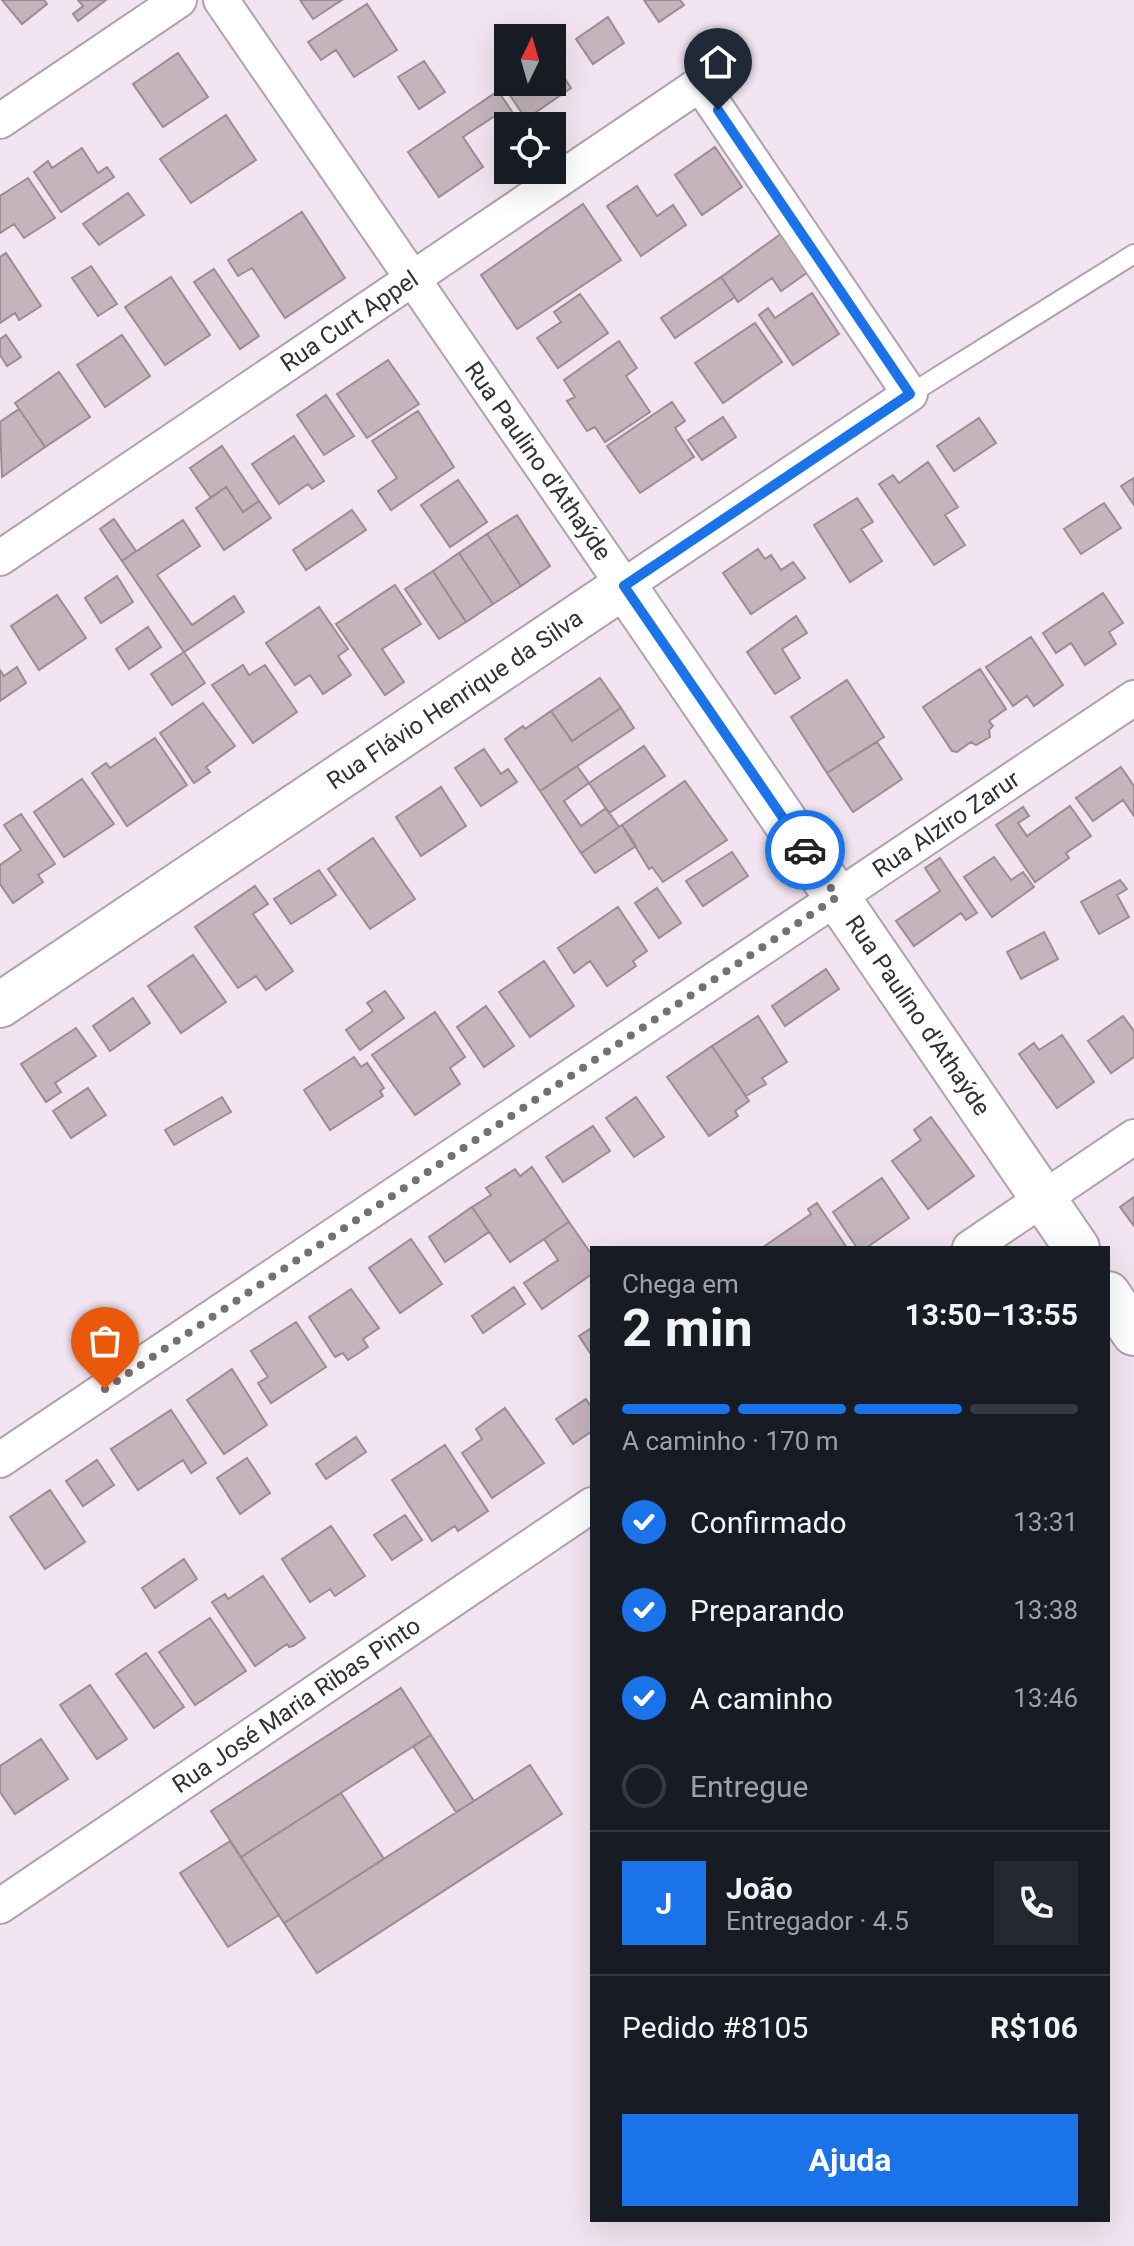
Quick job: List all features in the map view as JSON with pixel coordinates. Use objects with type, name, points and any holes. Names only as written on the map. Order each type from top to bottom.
[{"type":"street","points":[[0,121],[179,0]]},
{"type":"street","name":"Rua Paulino d'Athaýde","points":[[221,0],[1076,1246]]},
{"type":"street","name":"Rua Curt Appel","points":[[0,558],[700,84],[910,394]]},
{"type":"street","name":"Rua Flávio Henrique da Silva","points":[[0,1005],[910,394]]},
{"type":"street","name":"Rua Alziro Zarur","points":[[0,1460],[1134,698]]},
{"type":"street","points":[[973,1246],[1134,1137]]},
{"type":"street","points":[[1110,1297],[1134,1333]]},
{"type":"street","name":"Rua José Maria Ribas Pinto","points":[[0,1906],[590,1506]]},
{"type":"lane","points":[[910,394],[1134,254]]},
{"type":"building","points":[[2,0],[44,0],[47,4],[22,24]]},
{"type":"building","points":[[78,0],[106,0],[78,21],[73,14],[83,6]]},
{"type":"building","points":[[300,0],[342,0],[313,19]]},
{"type":"building","points":[[644,0],[680,0],[684,5],[659,22]]},
{"type":"building","points":[[367,4],[397,50],[354,77],[336,50],[321,60],[308,42]]},
{"type":"building","points":[[608,17],[624,43],[593,64],[576,39]]},
{"type":"building","points":[[178,53],[208,97],[163,127],[133,84]]},
{"type":"building","points":[[424,61],[445,92],[419,109],[398,77]]},
{"type":"building","points":[[494,94],[501,96],[512,112],[494,112],[494,117],[463,137],[483,167],[439,197],[408,152]]},
{"type":"building","points":[[510,96],[559,96],[536,112],[521,112]]},
{"type":"building","points":[[226,115],[256,160],[191,203],[160,159]]},
{"type":"building","points":[[715,147],[742,187],[702,215],[675,175]]},
{"type":"building","points":[[82,148],[98,173],[107,167],[114,177],[61,212],[34,172],[48,161],[52,168]]},
{"type":"building","points":[[28,178],[55,218],[24,238],[14,224],[0,233],[0,196]]},
{"type":"building","points":[[637,186],[657,216],[673,205],[686,225],[641,256],[607,206]]},
{"type":"building","points":[[128,193],[144,215],[99,245],[83,224]]},
{"type":"building","points":[[583,204],[621,260],[517,329],[481,275]]},
{"type":"building","points":[[302,212],[345,278],[285,318],[252,268],[238,276],[228,260]]},
{"type":"building","points":[[785,231],[811,270],[781,291],[772,278],[738,302],[721,277]]},
{"type":"building","points":[[6,253],[41,306],[19,320],[15,313],[0,323],[0,257]]},
{"type":"building","points":[[91,266],[117,304],[98,316],[72,278]]},
{"type":"building","points":[[214,269],[259,336],[240,349],[194,282]]},
{"type":"building","points":[[171,277],[210,335],[165,365],[125,307]]},
{"type":"building","points":[[721,277],[735,297],[675,338],[661,318]]},
{"type":"building","points":[[812,293],[839,334],[793,365],[759,315],[768,308],[775,318]]},
{"type":"building","points":[[580,294],[608,333],[558,368],[537,338],[561,322],[554,312]]},
{"type":"building","points":[[755,323],[782,362],[723,403],[695,363]]},
{"type":"building","points":[[6,335],[21,357],[7,366],[0,355],[0,339]]},
{"type":"building","points":[[122,335],[150,376],[105,407],[77,365]]},
{"type":"building","points":[[619,341],[637,368],[626,376],[650,412],[605,442],[595,427],[587,431],[567,401],[575,397],[564,380]]},
{"type":"building","points":[[388,360],[419,404],[367,438],[337,394]]},
{"type":"building","points":[[59,372],[90,417],[45,447],[15,403]]},
{"type":"building","points":[[326,395],[354,436],[324,455],[297,415]]},
{"type":"building","points":[[672,402],[685,421],[675,428],[694,457],[640,493],[607,446]]},
{"type":"building","points":[[19,409],[45,447],[2,477],[0,422]]},
{"type":"building","points":[[418,411],[454,467],[391,510],[378,491],[397,478],[372,441]]},
{"type":"building","points":[[723,417],[736,437],[702,460],[688,440]]},
{"type":"building","points":[[979,418],[996,443],[954,471],[937,446]]},
{"type":"building","points":[[294,436],[324,481],[312,489],[308,484],[279,504],[252,464]]},
{"type":"building","points":[[222,446],[259,501],[243,512],[226,487],[211,498],[190,468]]},
{"type":"building","points":[[928,462],[958,507],[945,515],[965,545],[934,565],[879,484],[893,475],[899,483]]},
{"type":"building","points":[[1134,478],[1134,505],[1121,486]]},
{"type":"building","points":[[458,480],[487,522],[450,547],[421,505]]},
{"type":"building","points":[[226,487],[243,512],[259,501],[271,518],[224,550],[196,508]]},
{"type":"building","points":[[857,498],[873,522],[861,529],[882,561],[850,582],[814,525]]},
{"type":"building","points":[[1104,503],[1121,528],[1081,554],[1064,529]]},
{"type":"building","points":[[352,510],[366,530],[306,570],[293,550]]},
{"type":"building","points":[[517,515],[550,566],[521,586],[487,534]]},
{"type":"building","points":[[114,519],[136,551],[122,561],[100,529]]},
{"type":"building","points":[[183,520],[200,546],[157,575],[192,625],[234,596],[244,612],[184,652],[122,561]]},
{"type":"building","points":[[487,534],[521,586],[493,604],[459,553]]},
{"type":"building","points":[[758,549],[765,559],[771,555],[781,570],[793,562],[805,578],[751,614],[723,573]]},
{"type":"building","points":[[459,553],[493,604],[466,622],[433,571]]},
{"type":"building","points":[[433,571],[466,622],[439,639],[405,589]]},
{"type":"building","points":[[117,576],[133,602],[101,623],[85,598]]},
{"type":"building","points":[[395,585],[421,624],[382,649],[404,682],[385,695],[336,624]]},
{"type":"building","points":[[1103,593],[1123,623],[1109,632],[1116,644],[1085,665],[1071,643],[1056,653],[1043,633]]},
{"type":"building","points":[[57,595],[86,638],[39,670],[11,626]]},
{"type":"building","points":[[319,607],[348,649],[338,656],[351,675],[323,694],[310,675],[295,685],[266,643]]},
{"type":"building","points":[[796,616],[807,633],[782,649],[800,678],[775,694],[747,652]]},
{"type":"building","points":[[148,627],[161,647],[129,669],[116,649]]},
{"type":"building","points":[[1031,637],[1063,685],[1034,706],[1027,696],[1013,706],[986,667]]},
{"type":"building","points":[[184,652],[205,683],[172,705],[151,674]]},
{"type":"building","points":[[243,665],[249,675],[265,665],[297,712],[253,743],[212,685]]},
{"type":"building","points":[[17,667],[26,683],[0,701],[0,670],[4,676]]},
{"type":"building","points":[[980,669],[1006,709],[989,721],[993,726],[989,730],[990,737],[976,745],[971,742],[957,752],[952,751],[923,707]]},
{"type":"building","points":[[600,678],[621,708],[572,741],[551,711]]},
{"type":"building","points":[[847,680],[884,737],[827,773],[791,717]]},
{"type":"building","points":[[203,703],[235,746],[206,767],[210,772],[194,783],[160,733]]},
{"type":"building","points":[[621,708],[634,728],[540,791],[505,739],[551,711],[572,741]]},
{"type":"building","points":[[155,738],[187,785],[127,826],[92,773],[106,763],[110,768]]},
{"type":"building","points":[[877,742],[902,779],[853,812],[827,773]]},
{"type":"building","points":[[644,746],[665,776],[609,813],[589,783]]},
{"type":"building","points":[[484,749],[501,774],[508,769],[517,782],[481,806],[455,768]]},
{"type":"building","points":[[577,766],[589,783],[564,801],[581,826],[606,808],[619,827],[581,853],[540,791]]},
{"type":"building","points":[[1121,767],[1134,786],[1134,816],[1123,800],[1093,821],[1076,798]]},
{"type":"building","points":[[82,779],[114,824],[64,857],[34,812]]},
{"type":"building","points":[[685,781],[727,840],[663,882],[652,867],[649,869],[622,825]]},
{"type":"building","points":[[441,787],[466,826],[421,856],[396,817]]},
{"type":"building","points":[[1070,806],[1091,836],[1066,853],[1069,858],[1035,882],[996,825],[1023,807],[1029,816],[1018,823],[1027,836]]},
{"type":"building","points":[[21,814],[55,864],[38,875],[43,882],[13,903],[0,884],[0,865],[21,850],[4,825]]},
{"type":"building","points":[[622,825],[636,846],[595,873],[581,853]]},
{"type":"building","points":[[373,838],[415,899],[370,929],[328,869]]},
{"type":"building","points":[[732,852],[748,876],[703,906],[686,881]]},
{"type":"building","points":[[994,857],[1011,880],[1023,872],[1034,887],[992,917],[964,877]]},
{"type":"building","points":[[940,858],[977,913],[966,920],[961,913],[914,946],[896,921],[940,891],[925,868]]},
{"type":"building","points":[[319,870],[336,895],[291,924],[274,899]]},
{"type":"building","points":[[1120,880],[1127,889],[1117,895],[1129,917],[1099,934],[1081,902]]},
{"type":"building","points":[[255,886],[268,904],[253,914],[293,971],[266,990],[256,976],[238,988],[195,927]]},
{"type":"building","points":[[657,888],[681,923],[659,938],[635,903]]},
{"type":"building","points":[[618,907],[647,951],[633,961],[636,966],[607,986],[590,961],[574,973],[558,948]]},
{"type":"building","points":[[1044,932],[1058,959],[1021,979],[1007,952]]},
{"type":"building","points":[[193,955],[226,1002],[181,1033],[148,986]]},
{"type":"building","points":[[544,961],[574,1006],[530,1037],[499,992]]},
{"type":"building","points":[[826,969],[839,989],[785,1026],[772,1006]]},
{"type":"building","points":[[385,991],[404,1018],[360,1050],[346,1030],[373,1011],[367,1003]]},
{"type":"building","points":[[133,998],[150,1023],[110,1051],[93,1026]]},
{"type":"building","points":[[486,1006],[514,1046],[484,1067],[457,1027]]},
{"type":"building","points":[[435,1012],[465,1057],[450,1068],[460,1084],[415,1115],[372,1055]]},
{"type":"building","points":[[758,1016],[787,1062],[762,1078],[766,1084],[746,1096],[712,1046]]},
{"type":"building","points":[[1123,1016],[1134,1031],[1134,1057],[1111,1073],[1088,1041]]},
{"type":"building","points":[[76,1028],[96,1056],[55,1083],[61,1092],[46,1102],[21,1064]]},
{"type":"building","points":[[1062,1035],[1094,1082],[1057,1108],[1019,1054],[1034,1043],[1039,1050]]},
{"type":"building","points":[[712,1046],[749,1101],[735,1111],[738,1116],[709,1136],[667,1077]]},
{"type":"building","points":[[354,1057],[361,1067],[367,1063],[384,1088],[380,1091],[383,1096],[330,1130],[304,1090]]},
{"type":"building","points":[[88,1088],[106,1115],[71,1138],[53,1111]]},
{"type":"building","points":[[222,1097],[231,1112],[174,1145],[165,1130]]},
{"type":"building","points":[[636,1097],[664,1137],[634,1157],[606,1118]]},
{"type":"building","points":[[931,1117],[974,1176],[928,1209],[892,1161],[921,1140],[914,1130]]},
{"type":"building","points":[[593,1126],[610,1151],[563,1182],[546,1157]]},
{"type":"building","points":[[532,1167],[569,1222],[510,1262],[472,1207],[491,1195],[486,1188],[515,1169],[520,1176]]},
{"type":"building","points":[[882,1178],[909,1218],[869,1246],[856,1246],[833,1212]]},
{"type":"building","points":[[1134,1197],[1134,1226],[1120,1207]]},
{"type":"building","points":[[817,1203],[846,1246],[765,1246],[811,1214],[808,1209]]},
{"type":"building","points":[[472,1207],[489,1232],[445,1262],[429,1237]]},
{"type":"building","points":[[569,1222],[590,1252],[590,1275],[542,1309],[524,1283],[558,1260],[544,1239]]},
{"type":"building","points":[[411,1239],[442,1284],[400,1313],[369,1268]]},
{"type":"building","points":[[514,1287],[525,1304],[483,1333],[472,1316]]},
{"type":"building","points":[[351,1289],[379,1328],[363,1339],[368,1347],[348,1360],[343,1353],[335,1357],[309,1317]]},
{"type":"building","points":[[296,1322],[326,1367],[271,1403],[258,1383],[268,1377],[251,1351]]},
{"type":"building","points":[[590,1329],[590,1353],[579,1336]]},
{"type":"building","points":[[232,1369],[267,1425],[224,1454],[187,1400]]},
{"type":"building","points":[[586,1399],[590,1405],[590,1432],[573,1444],[556,1419]]},
{"type":"building","points":[[505,1408],[544,1463],[492,1498],[462,1453],[482,1439],[476,1429]]},
{"type":"building","points":[[171,1410],[206,1463],[191,1473],[183,1460],[138,1490],[111,1449]]},
{"type":"building","points":[[356,1437],[366,1452],[326,1479],[316,1464]]},
{"type":"building","points":[[445,1445],[488,1511],[458,1531],[455,1526],[432,1541],[392,1480]]},
{"type":"building","points":[[247,1458],[270,1493],[240,1514],[217,1478]]},
{"type":"building","points":[[97,1460],[114,1485],[83,1506],[66,1481]]},
{"type":"building","points":[[50,1490],[85,1542],[45,1569],[10,1517]]},
{"type":"building","points":[[405,1515],[422,1540],[392,1560],[374,1535]]},
{"type":"building","points":[[331,1526],[365,1576],[335,1596],[330,1589],[310,1602],[282,1559]]},
{"type":"building","points":[[184,1559],[197,1579],[155,1608],[142,1588]]},
{"type":"building","points":[[263,1576],[305,1638],[293,1646],[287,1644],[255,1666],[212,1602],[225,1594],[228,1599]]},
{"type":"building","points":[[210,1618],[246,1671],[195,1705],[159,1652]]},
{"type":"building","points":[[146,1653],[184,1707],[154,1728],[116,1674]]},
{"type":"building","points":[[90,1685],[127,1739],[97,1759],[60,1705]]},
{"type":"building","points":[[401,1688],[431,1735],[241,1857],[211,1811]]},
{"type":"building","points":[[431,1735],[474,1801],[456,1812],[413,1746]]},
{"type":"building","points":[[41,1739],[68,1779],[15,1814],[0,1792],[0,1766]]},
{"type":"building","points":[[530,1765],[562,1814],[317,1973],[284,1923]]},
{"type":"building","points":[[341,1793],[384,1859],[284,1923],[241,1857]]},
{"type":"building","points":[[230,1841],[279,1915],[228,1947],[180,1873]]},
{"type":"way so far","points":[[105,1389],[837,897],[805,850]]},
{"type":"route","points":[[718,110],[910,394],[624,586],[805,850]]}]
